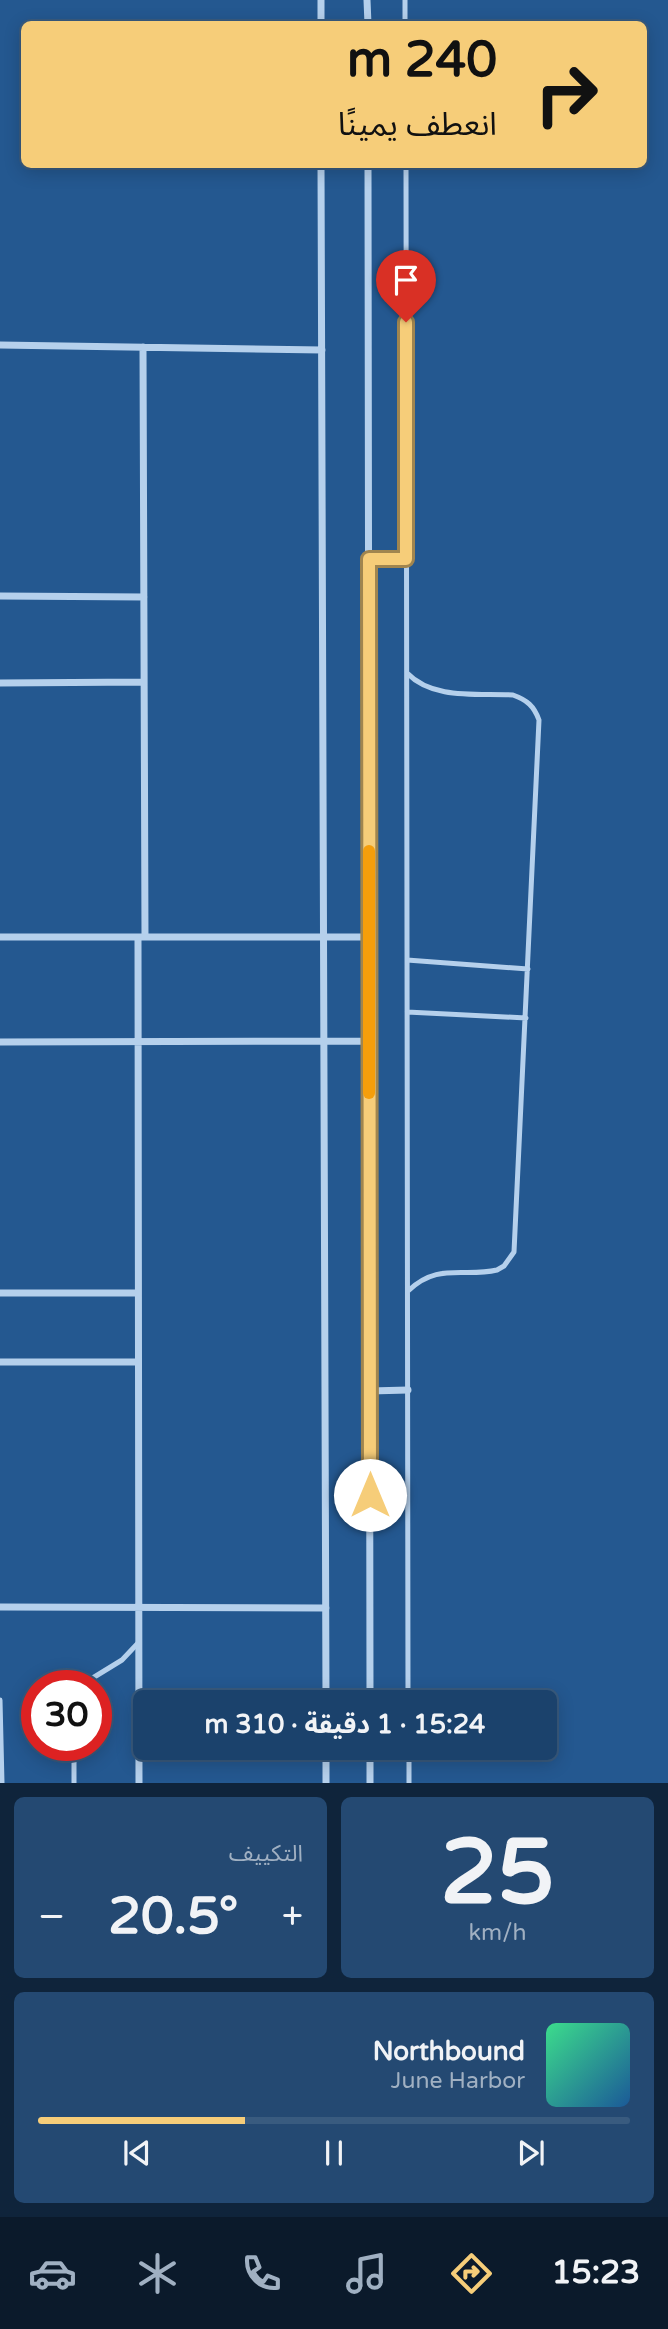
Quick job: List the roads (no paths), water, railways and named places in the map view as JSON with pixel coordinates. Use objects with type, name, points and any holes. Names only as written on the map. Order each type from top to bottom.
[{"type":"street","points":[[321,0],[321,21]]},
{"type":"street","points":[[368,0],[368,21]]},
{"type":"street","points":[[321,168],[326,1690]]},
{"type":"street","points":[[368,168],[370,1690]]},
{"type":"street","points":[[0,345],[322,349]]},
{"type":"street","points":[[139,1783],[138,1042],[144,682],[143,347]]},
{"type":"street","points":[[369,559],[406,559]]},
{"type":"street","points":[[0,596],[144,597]]},
{"type":"street","points":[[0,683],[144,682]]},
{"type":"street","points":[[0,937],[369,937]]},
{"type":"street","points":[[0,1042],[369,1041]]},
{"type":"street","points":[[0,1293],[138,1293]]},
{"type":"street","points":[[0,1362],[138,1362]]},
{"type":"street","points":[[370,1391],[408,1390]]},
{"type":"street","points":[[0,1608],[326,1608]]},
{"type":"street","points":[[326,1760],[326,1783]]},
{"type":"street","points":[[370,1760],[370,1783]]},
{"type":"lane","points":[[405,0],[405,21]]},
{"type":"lane","points":[[406,168],[408,1690]]},
{"type":"lane","points":[[407,673],[422,685],[440,692],[513,695],[530,704],[536,711],[539,730],[514,1252],[505,1266],[497,1270],[434,1274],[408,1291]]},
{"type":"lane","points":[[407,960],[528,969]]},
{"type":"lane","points":[[407,1012],[526,1018]]},
{"type":"lane","points":[[106,1670],[122,1660],[139,1642]]},
{"type":"lane","points":[[0,1700],[2,1783]]},
{"type":"lane","points":[[409,1760],[409,1783]]},
{"type":"lane","points":[[74,1761],[74,1783]]}]
